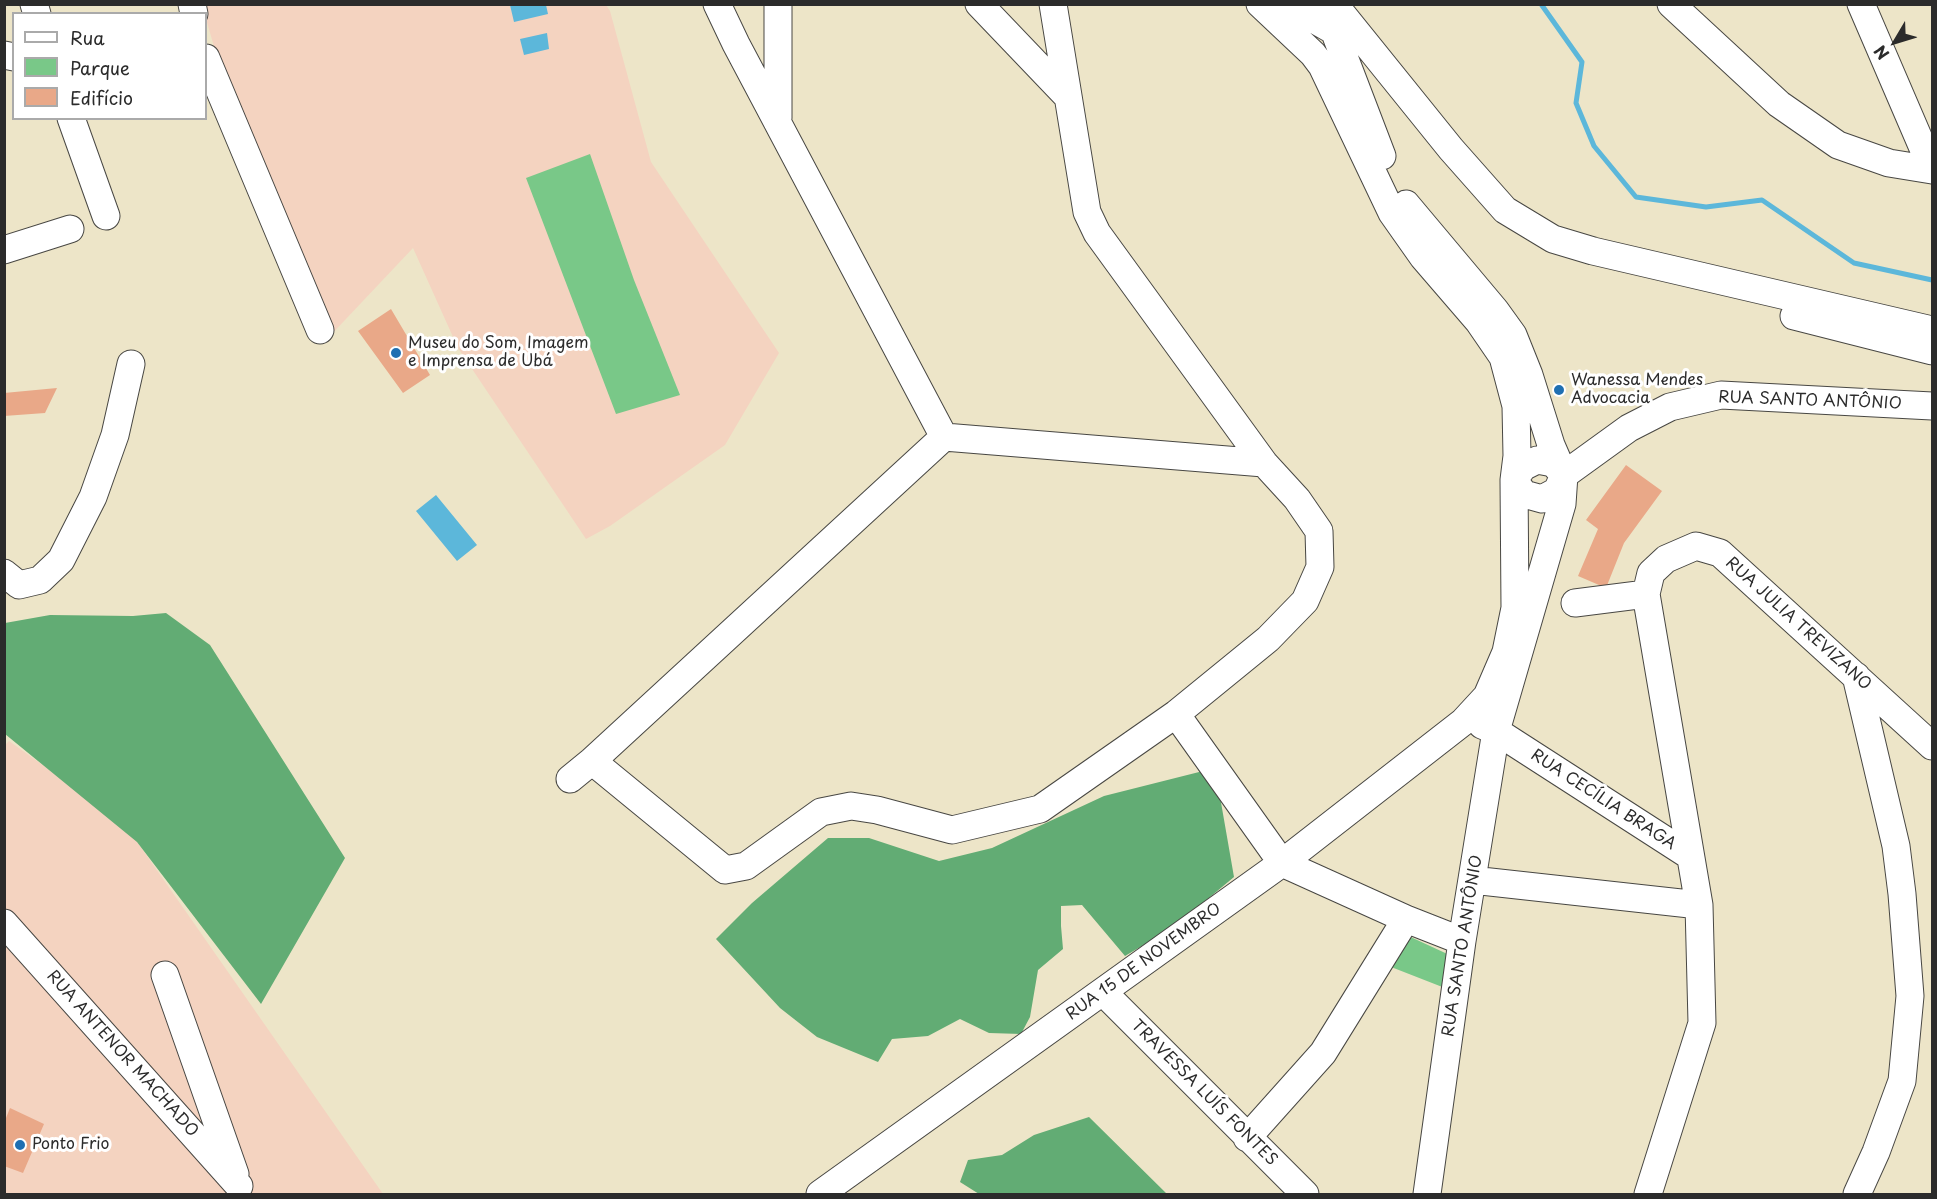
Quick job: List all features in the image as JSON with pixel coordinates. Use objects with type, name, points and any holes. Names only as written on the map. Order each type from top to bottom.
[{"type":"street","points":[[717,4],[944,436]]},
{"type":"street","points":[[778,4],[778,123]]},
{"type":"street","points":[[979,4],[1066,95]]},
{"type":"street","points":[[592,761],[725,870],[746,866],[821,812],[851,806],[877,810],[952,830],[1040,809],[1176,714],[1276,632],[1305,601],[1320,567],[1319,531],[1297,499],[1264,463],[1097,233],[1087,212],[1066,95],[1053,4]]},
{"type":"street","points":[[1260,4],[1313,54],[1325,56],[1330,54],[1337,38]]},
{"type":"street","points":[[1334,4],[1451,149],[1504,210],[1553,238],[1593,251],[1932,330]]},
{"type":"street","points":[[1671,4],[1779,104],[1838,145],[1889,163],[1932,170]]},
{"type":"street","points":[[1861,4],[1932,170]]},
{"type":"street","points":[[1304,7],[1305,35],[1313,54]]},
{"type":"street","points":[[1304,7],[1337,38],[1378,148],[1404,201],[1495,310],[1513,335],[1529,375],[1551,445],[1564,475]]},
{"type":"street","name":"RUA 15 DE NOVEMBRO","points":[[820,1194],[1282,862],[1463,722],[1487,696],[1506,652],[1515,608],[1516,406],[1503,357],[1479,322],[1423,257],[1392,213],[1358,145],[1323,66],[1313,54]]},
{"type":"street","points":[[207,60],[320,330]]},
{"type":"street","points":[[72,120],[106,216]]},
{"type":"street","points":[[4,250],[70,229]]},
{"type":"street","points":[[1655,265],[1718,296],[1932,351]]},
{"type":"street","points":[[4,573],[20,585],[40,580],[62,560],[93,497],[115,435],[131,364]]},
{"type":"street","name":"RUA SANTO ANTÔNIO","points":[[1514,480],[1524,494],[1542,499],[1557,491],[1564,475],[1629,428],[1670,407],[1721,395],[1932,405]]},
{"type":"street","points":[[570,779],[944,436],[1264,463]]},
{"type":"street","name":"RUA SANTO ANTÔNIO","points":[[1427,1194],[1462,941],[1496,731],[1562,504],[1564,475]]},
{"type":"street","name":"RUA JULIA TREVIZANO","points":[[1646,594],[1652,573],[1666,559],[1696,546],[1720,553],[1932,746]]},
{"type":"street","points":[[1575,603],[1646,594],[1690,856]]},
{"type":"street","points":[[1856,676],[1896,846],[1910,996],[1902,1081],[1876,1152],[1857,1194]]},
{"type":"street","points":[[1176,714],[1282,862],[1406,919],[1462,941]]},
{"type":"street","points":[[1463,722],[1481,724],[1496,731]]},
{"type":"street","name":"RUA CECÍLIA BRAGA","points":[[1496,731],[1690,856],[1699,905],[1702,1023],[1648,1194]]},
{"type":"street","points":[[1472,880],[1699,905]]},
{"type":"street","points":[[1247,1138],[1323,1053],[1406,919]]},
{"type":"street","name":"RUA ANTENOR MACHADO","points":[[4,923],[241,1190]]},
{"type":"street","points":[[165,975],[241,1190]]},
{"type":"street","name":"TRAVESSA LUÍS FONTES","points":[[1103,992],[1305,1194]]},
{"type":"shaded area","points":[[202,5],[606,5],[610,11],[651,162],[779,353],[725,445],[610,526],[586,539],[458,348],[413,248],[328,338],[219,64],[207,22],[207,12],[204,12]]},
{"type":"shaded area","points":[[9,741],[124,823],[383,1194],[5,1194],[4,746]]},
{"type":"green space","points":[[590,154],[634,280],[680,395],[616,414],[526,178]]},
{"type":"green space","points":[[166,613],[210,645],[345,858],[261,1004],[137,842],[5,734],[5,623],[50,615],[133,616]]},
{"type":"green space","points":[[1215,768],[1234,877],[1174,927],[1125,956],[1082,905],[1061,906],[1063,949],[1038,970],[1030,1017],[1021,1034],[989,1033],[960,1019],[928,1036],[892,1039],[878,1062],[817,1037],[780,1008],[716,939],[752,903],[828,838],[869,838],[939,861],[992,848],[1104,796]]},
{"type":"green space","points":[[1402,933],[1456,958],[1450,990],[1386,965]]},
{"type":"green space","points":[[1089,1117],[1167,1194],[979,1194],[960,1182],[968,1160],[1002,1155],[1034,1135]]},
{"type":"water","points":[[510,5],[546,5],[548,14],[514,22]]},
{"type":"water","points":[[547,33],[549,49],[524,55],[520,39]]},
{"type":"water","points":[[436,495],[477,545],[457,561],[416,511]]},
{"type":"building","name":"Museu do Som, Imagem e Imprensa de Ubá","points":[[391,309],[430,375],[403,393],[358,331]]},
{"type":"building","points":[[57,388],[45,413],[4,416],[4,393]]},
{"type":"building","points":[[1626,465],[1662,491],[1624,543],[1606,588],[1578,576],[1598,529],[1586,520]]},
{"type":"building","name":"Ponto Frio","points":[[10,1108],[44,1124],[23,1173],[4,1166],[4,1123]]},
{"type":"waterway","points":[[1541,4],[1582,62],[1576,103],[1594,146],[1636,197],[1706,207],[1762,200],[1854,263],[1932,280]]},
{"type":"place","name":"Museu do Som, Imagem e Imprensa de Ubá","points":[[396,353]]},
{"type":"place","name":"Wanessa Mendes Advocacia","points":[[1559,390]]},
{"type":"place","name":"Ponto Frio","points":[[20,1145]]}]
